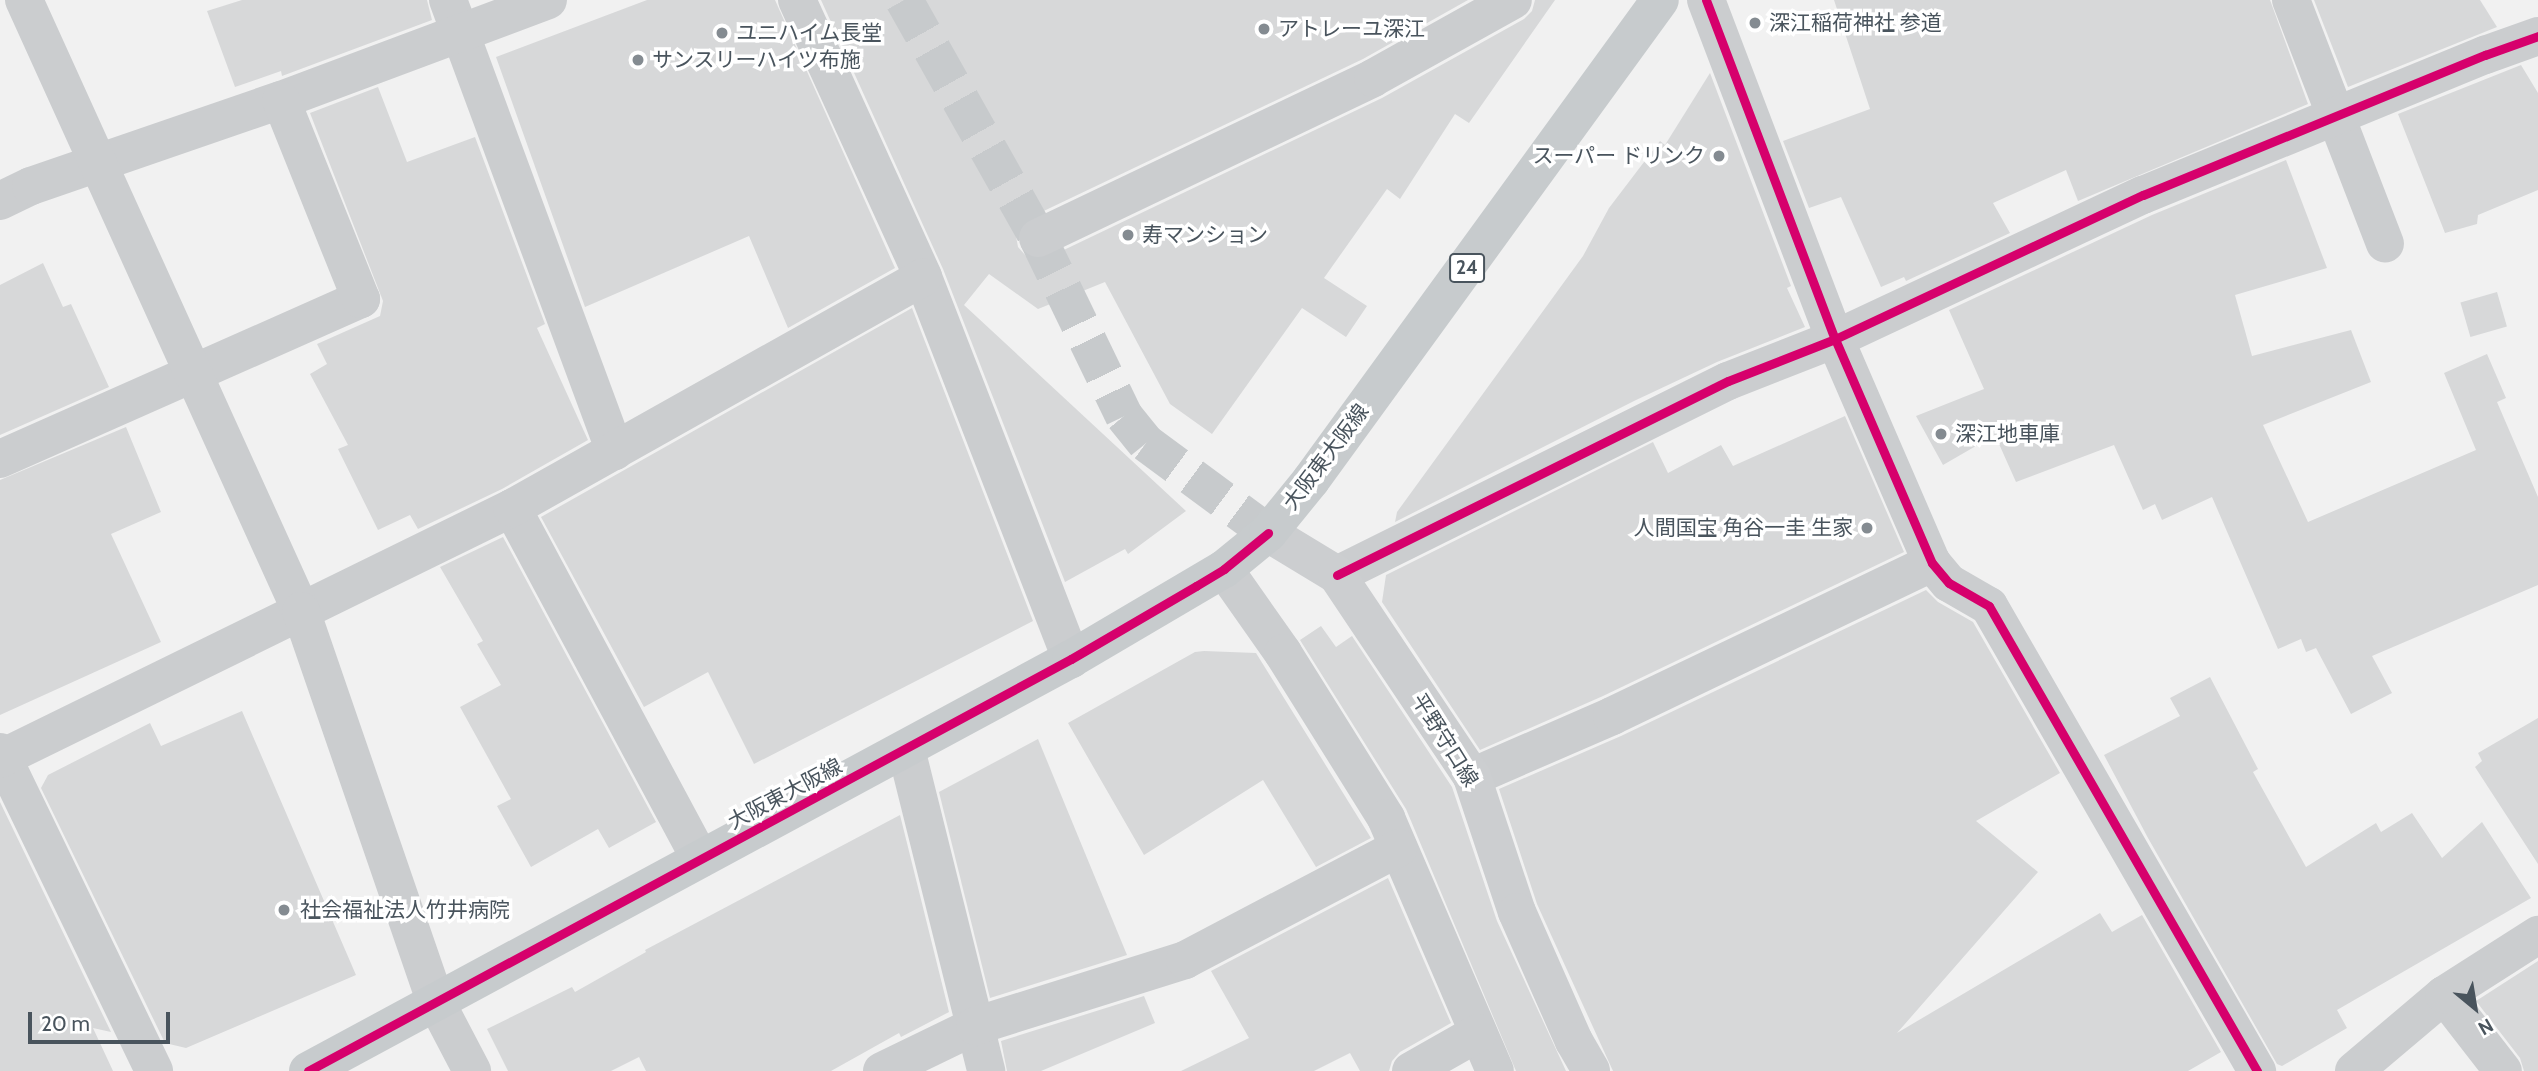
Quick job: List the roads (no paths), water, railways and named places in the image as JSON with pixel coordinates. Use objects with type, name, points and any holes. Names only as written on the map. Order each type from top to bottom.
[{"type":"main road","name":"大阪東大阪線","points":[[308,1071],[1071,659],[1224,569],[1268,533],[1327,458],[1660,0]]},
{"type":"main road","name":"平野守口線","points":[[1268,533],[1337,575],[1472,777],[1517,912],[1591,1071]]},
{"type":"street","points":[[24,0],[301,611],[436,1002],[472,1071]]},
{"type":"street","points":[[0,201],[97,163],[281,100],[454,17],[548,0]]},
{"type":"street","points":[[797,0],[923,277],[1071,659]]},
{"type":"street","points":[[1706,0],[1835,339],[1932,563],[1948,583],[1989,606],[2247,1068]]},
{"type":"street","points":[[2291,0],[2334,117],[2385,243]]},
{"type":"street","points":[[1038,238],[1373,78],[1501,3]]},
{"type":"street","points":[[454,17],[615,451]]},
{"type":"street","points":[[1337,575],[1728,381],[1835,339],[2143,195],[2538,36]]},
{"type":"street","points":[[0,459],[361,299],[281,100]]},
{"type":"street","points":[[154,1071],[1,757],[512,508],[923,277]]},
{"type":"street","points":[[512,508],[700,859]]},
{"type":"street","points":[[1472,777],[1612,716],[1932,563]]},
{"type":"street","points":[[1224,569],[1283,653],[1386,818],[1495,1071]]},
{"type":"street","points":[[906,749],[986,1071]]},
{"type":"street","points":[[882,1071],[975,1026],[1185,960],[1398,848]]},
{"type":"street","points":[[2354,1071],[2444,995],[2538,936]]},
{"type":"street","points":[[2444,995],[2503,1071]]},
{"type":"street","points":[[1411,1071],[1478,1033]]},
{"type":"tunnel","points":[[904,0],[1038,238],[1124,416],[1146,443],[1268,533]]},
{"type":"place","name":"深江稲荷神社 参道","points":[[1755,23]]},
{"type":"place","name":"アトレーユ深江","points":[[1264,29]]},
{"type":"place","name":"ユニハイム長堂","points":[[722,33]]},
{"type":"place","name":"サンスリーハイツ布施","points":[[638,60]]},
{"type":"place","name":"スーパー ドリンク","points":[[1719,156]]},
{"type":"place","name":"寿マンション","points":[[1128,235]]},
{"type":"place","name":"深江地車庫","points":[[1941,434]]},
{"type":"place","name":"人間国宝 角谷一圭 生家","points":[[1867,528]]},
{"type":"place","name":"社会福祉法人竹井病院","points":[[284,910]]}]
